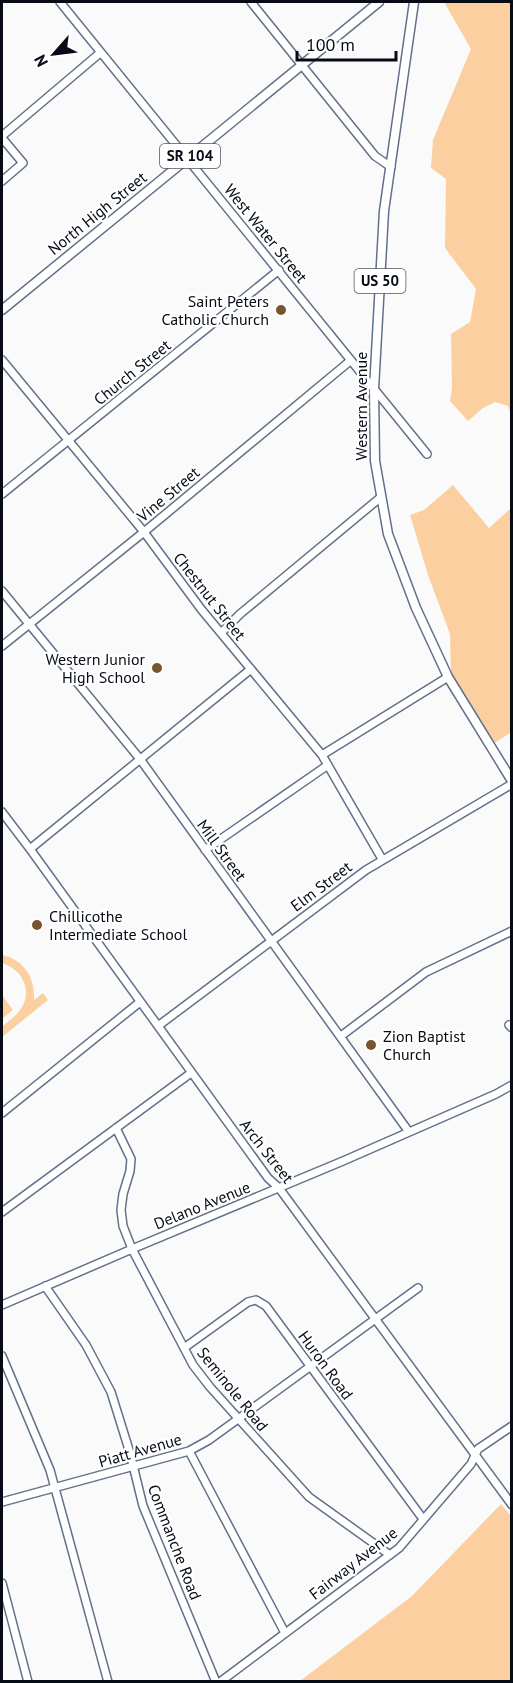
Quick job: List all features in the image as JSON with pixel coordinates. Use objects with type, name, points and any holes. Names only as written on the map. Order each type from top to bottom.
[{"type":"main road","name":"North High Street","points":[[2,310],[379,2]]},
{"type":"main road","name":"Western Avenue","points":[[414,2],[384,211],[374,389],[375,461],[388,534],[402,574],[448,677],[512,782]]},
{"type":"street","name":"West Water Street","points":[[60,2],[427,454]]},
{"type":"street","points":[[251,2],[375,156],[391,167]]},
{"type":"street","points":[[2,181],[23,163],[2,137],[100,53]]},
{"type":"street","name":"Church Street","points":[[2,494],[279,270]]},
{"type":"street","name":"Chestnut Street","points":[[2,360],[144,532],[222,633],[322,755],[382,859]]},
{"type":"street","name":"Vine Street","points":[[2,646],[350,361]]},
{"type":"street","points":[[222,633],[240,614],[381,497]]},
{"type":"street","name":"Mill Street","points":[[2,591],[140,759],[409,1132]]},
{"type":"street","points":[[30,849],[251,669]]},
{"type":"street","points":[[322,755],[448,677]]},
{"type":"street","points":[[205,850],[328,765]]},
{"type":"street","name":"Elm Street","points":[[158,1026],[382,859],[512,782]]},
{"type":"street","name":"Arch Street","points":[[2,812],[268,1178],[279,1188],[512,1505]]},
{"type":"street","points":[[341,1036],[426,972],[512,931]]},
{"type":"street","points":[[2,1113],[140,1002]]},
{"type":"street","points":[[2,1212],[191,1073]]},
{"type":"street","name":"Delano Avenue","points":[[2,1305],[409,1132],[512,1085]]},
{"type":"street","name":"Seminole Road","points":[[116,1128],[131,1159],[121,1210],[123,1226],[132,1249],[184,1348],[201,1375],[309,1497],[390,1554]]},
{"type":"street","name":"Commanche Road","points":[[45,1286],[100,1368],[118,1411],[143,1506],[218,1682]]},
{"type":"street","name":"Piatt Avenue","points":[[2,1502],[189,1451],[209,1440],[418,1288]]},
{"type":"street","name":"Huron Road","points":[[184,1348],[248,1302],[256,1300],[266,1306],[423,1520]]},
{"type":"street","points":[[2,1356],[56,1488],[108,1682]]},
{"type":"street","name":"Fairway Avenue","points":[[218,1682],[406,1541],[471,1464],[483,1445],[512,1425]]},
{"type":"street","points":[[189,1451],[285,1633]]},
{"type":"street","points":[[2,1583],[28,1682]]},
{"type":"shaded area","points":[[444,2],[511,2],[511,415],[508,406],[495,402],[483,408],[468,421],[450,401],[452,388],[451,334],[470,322],[476,289],[445,248],[446,179],[431,168],[433,140],[471,49]]},
{"type":"shaded area","points":[[453,485],[489,528],[511,508],[511,732],[493,744],[451,673],[450,634],[428,575],[410,515],[424,510]]},
{"type":"shaded area","points":[[2,955],[10,957],[27,971],[33,984],[34,1000],[43,993],[48,1000],[2,1037],[2,1027],[16,1015],[24,1003],[26,988],[20,975],[2,963]]},
{"type":"shaded area","points":[[2,995],[13,1010],[2,1019]]},
{"type":"shaded area","points":[[501,1504],[511,1516],[511,1681],[300,1681],[412,1596]]},
{"type":"place","name":"Saint Peters Catholic Church","points":[[281,310]]},
{"type":"place","name":"Western Junior High School","points":[[157,668]]},
{"type":"place","name":"Chillicothe Intermediate School","points":[[37,925]]},
{"type":"place","name":"Zion Baptist Church","points":[[371,1045]]}]
